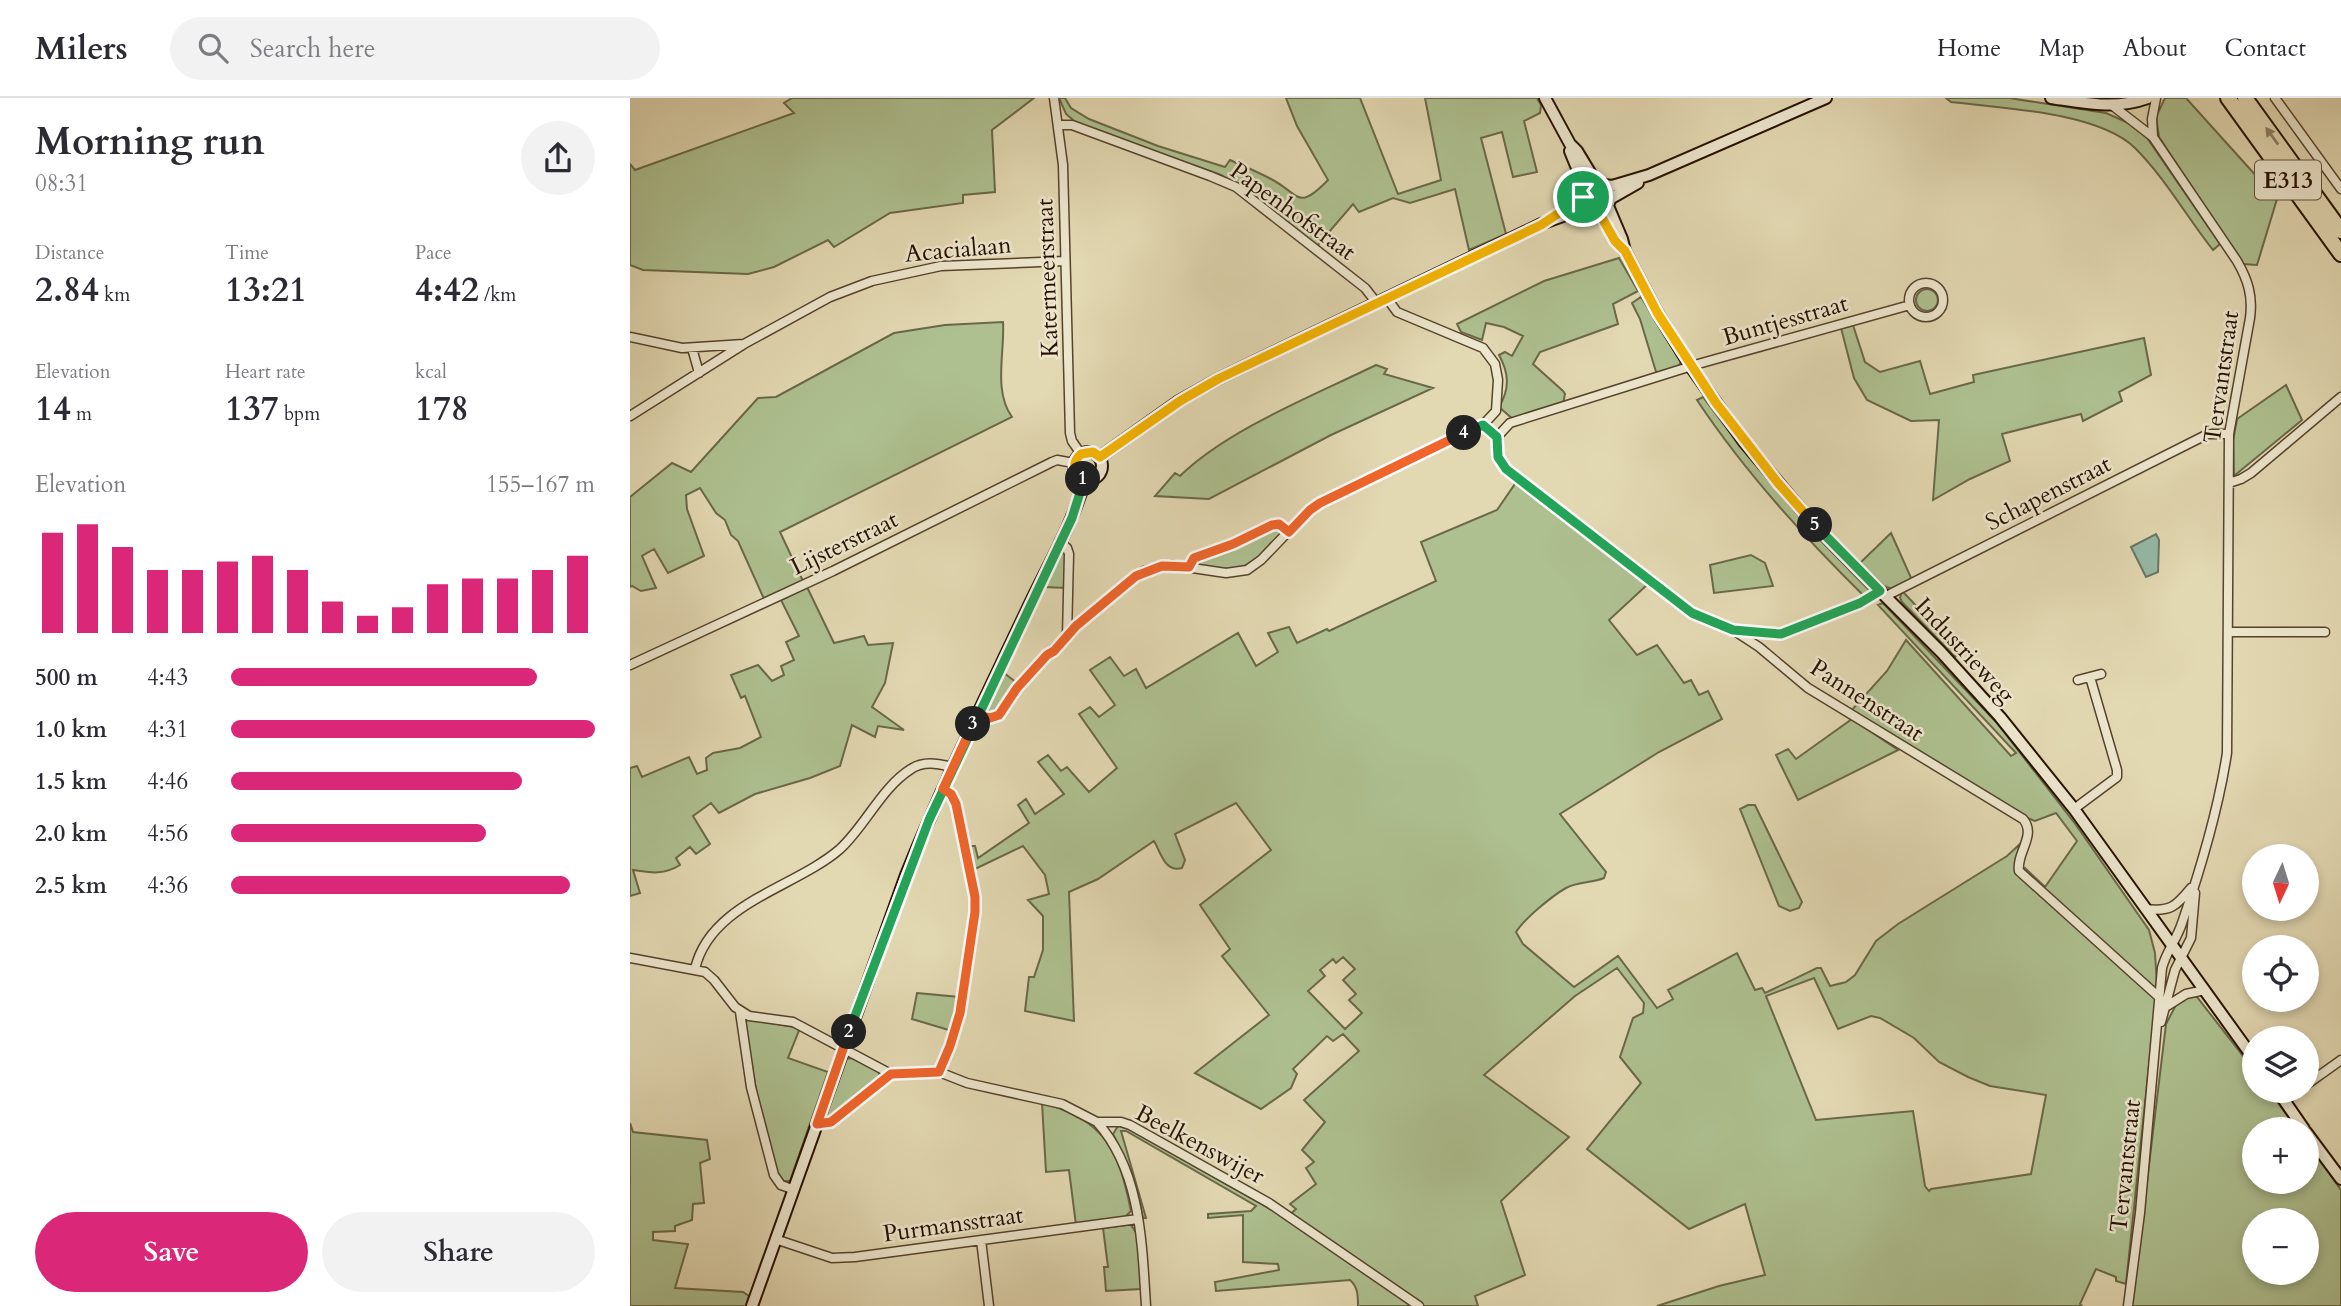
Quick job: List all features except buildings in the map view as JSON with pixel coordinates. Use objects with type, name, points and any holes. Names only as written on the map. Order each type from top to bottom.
[{"type":"highway","name":"E313","points":[[2228,98],[2341,254]]},
{"type":"highway","name":"E313","points":[[2245,98],[2341,231]]},
{"type":"street","name":"Katermeerstraat","points":[[1054,98],[1059,125],[1070,433],[1077,458]]},
{"type":"street","name":"Industrieweg","points":[[1545,98],[1570,144],[1609,192],[1609,202],[1625,251],[1658,314],[1691,367],[1744,442],[1816,527],[1941,652],[2000,717],[2074,809],[2242,1042]]},
{"type":"street","points":[[1100,457],[1205,386],[1381,299],[1541,225],[1582,209],[1602,210],[1609,202],[1648,175],[1826,98]]},
{"type":"street","points":[[2051,98],[2113,106],[2148,98]]},
{"type":"street","points":[[2153,137],[2152,119],[2156,98]]},
{"type":"street","points":[[2275,98],[2341,189]]},
{"type":"street","name":"Tervantstraat","points":[[2113,106],[2153,137],[2237,261],[2250,290],[2250,318],[2229,434],[2227,753],[2222,786],[2196,883],[2178,935],[2165,956],[2162,968],[2137,1241],[2128,1306]]},
{"type":"street","name":"Papenhofstraat","points":[[1059,125],[1072,125],[1236,187],[1397,312],[1474,344],[1488,354],[1498,372],[1496,411]]},
{"type":"street","name":"Industrieweg","points":[[1570,144],[1584,193],[1584,204],[1601,216],[1615,241],[1625,251]]},
{"type":"street","points":[[1541,225],[1584,193],[1601,185],[1648,175]]},
{"type":"street","name":"Acacialaan","points":[[630,416],[744,344],[830,297],[903,272],[941,265],[1065,261]]},
{"type":"street","name":"Buntjesstraat","points":[[1918,285],[1934,285],[1942,293],[1941,310],[1932,316],[1921,317],[1910,305],[1911,294],[1918,285]]},
{"type":"street","name":"Buntjesstraat","points":[[1497,437],[1510,423],[1691,367],[1910,305]]},
{"type":"street","name":"Acacialaan","points":[[630,337],[667,346],[692,348],[744,344]]},
{"type":"street","points":[[692,348],[699,373]]},
{"type":"street","name":"Tervantstraat","points":[[2229,482],[2251,473],[2341,397]]},
{"type":"street","points":[[977,715],[990,718],[999,715],[1017,688],[1076,626],[1144,571],[1162,566],[1226,573],[1247,570],[1320,503],[1483,425],[1496,411],[1510,423]]},
{"type":"street","points":[[1483,425],[1497,437]]},
{"type":"street","name":"Schapenstraat","points":[[1733,630],[1781,634],[1883,594],[2208,434],[2229,434]]},
{"type":"street","name":"Pannenstraat","points":[[1497,437],[1498,457],[1506,469],[1692,613],[1733,630],[1759,647],[1808,688],[2023,819],[2029,832],[2018,862],[2019,871],[2160,998]]},
{"type":"street","points":[[1093,452],[1100,457],[1103,469],[1099,476],[1094,480],[1084,480],[1078,476],[1077,458],[1093,452]]},
{"type":"street","name":"Lijsterstraat","points":[[630,665],[822,575],[1052,462],[1077,458]]},
{"type":"street","points":[[752,1306],[906,875],[977,715],[1075,510],[1084,480]]},
{"type":"street","points":[[1189,567],[1194,558],[1233,544],[1272,525],[1279,524],[1289,532]]},
{"type":"street","points":[[1059,541],[1069,554],[1066,636]]},
{"type":"street","points":[[2228,632],[2325,632]]},
{"type":"street","points":[[2078,680],[2101,674]]},
{"type":"street","points":[[2074,809],[2117,777],[2090,677]]},
{"type":"street","points":[[695,969],[706,940],[718,927],[761,896],[838,850],[852,837],[893,784],[912,768],[932,763],[953,767]]},
{"type":"street","points":[[630,958],[705,972],[740,1012],[749,1016],[793,1022],[891,1074],[939,1072],[960,1013],[975,912],[975,897],[956,804],[951,794],[943,789]]},
{"type":"street","name":"Tervantstraat","points":[[2146,909],[2170,909],[2180,902],[2196,883]]},
{"type":"street","name":"Tervantstraat","points":[[2158,1030],[2167,1006],[2175,970],[2191,938],[2196,883]]},
{"type":"street","points":[[2167,1006],[2186,994],[2205,990]]},
{"type":"street","points":[[740,1012],[751,1087],[774,1175],[781,1185],[792,1189]]},
{"type":"street","points":[[2319,1076],[2341,1060]]},
{"type":"street","name":"Beelkenswijer","points":[[939,1072],[967,1083],[1062,1104],[1097,1122],[1121,1122],[1130,1125],[1269,1203],[1419,1306]]},
{"type":"street","points":[[817,1124],[831,1122],[891,1074]]},
{"type":"street","points":[[1097,1122],[1117,1148],[1127,1174],[1142,1242],[1146,1306]]},
{"type":"street","points":[[2319,1149],[2341,1179]]},
{"type":"street","name":"Purmansstraat","points":[[775,1239],[832,1258],[855,1257],[1138,1219]]},
{"type":"street","points":[[981,1240],[989,1306]]},
{"type":"shaded area","points":[[792,98],[1034,98],[992,130],[995,192],[963,195],[963,203],[890,213],[834,247],[828,240],[774,267],[748,274],[643,270],[630,265],[630,164],[635,170],[794,113],[784,103]]},
{"type":"shaded area","points":[[1059,98],[1065,98],[1071,108],[1089,119],[1158,146],[1225,167],[1230,160],[1304,198],[1328,180],[1297,126],[1286,98],[1360,98],[1398,194],[1441,180],[1425,98],[1537,98],[1541,105],[1540,113],[1524,121],[1537,172],[1513,177],[1502,132],[1481,138],[1506,234],[1469,250],[1455,189],[1410,203],[1393,198],[1359,212],[1353,204],[1317,246],[1242,187],[1221,175],[1079,125],[1066,114]]},
{"type":"shaded area","points":[[1946,98],[2009,98],[2106,113],[2133,125],[2145,135],[2220,244],[2213,250],[2156,172],[2135,148],[2119,136],[2074,119],[1951,102]]},
{"type":"shaded area","points":[[2165,98],[2186,98],[2277,199],[2257,265],[2243,264],[2159,137],[2156,117]]},
{"type":"shaded area","points":[[1619,258],[1638,291],[1613,304],[1618,324],[1540,352],[1533,364],[1563,391],[1563,404],[1514,420],[1499,407],[1507,381],[1499,355],[1505,352],[1512,356],[1523,336],[1504,327],[1486,323],[1482,340],[1461,332],[1457,324],[1544,281]]},
{"type":"shaded area","points":[[1927,289],[1935,292],[1938,300],[1935,308],[1927,311],[1919,308],[1916,300],[1919,292]]},
{"type":"shaded area","points":[[1641,297],[1681,362],[1677,368],[1657,375],[1640,319],[1632,303]]},
{"type":"shaded area","points":[[1003,322],[1001,383],[1006,407],[1012,417],[780,532],[803,581],[764,599],[738,541],[731,535],[725,520],[716,513],[700,488],[686,495],[687,509],[704,556],[668,573],[654,549],[642,556],[656,588],[641,591],[630,587],[630,497],[672,463],[691,472],[758,398],[776,397],[894,333],[945,325]]},
{"type":"shaded area","points":[[1853,325],[1865,362],[1880,372],[1920,361],[1930,394],[1974,382],[1973,375],[2144,338],[2151,375],[2119,392],[2122,401],[2083,421],[2081,414],[2002,434],[2010,461],[1933,500],[1939,420],[1911,421],[1867,400],[1854,378],[1841,328]]},
{"type":"shaded area","points":[[1376,365],[1387,369],[1384,374],[1433,388],[1331,435],[1209,499],[1155,496],[1175,473],[1180,476],[1222,443],[1247,428]]},
{"type":"shaded area","points":[[2286,385],[2302,420],[2234,476],[2233,441],[2237,419]]},
{"type":"shaded area","points":[[1703,397],[1783,497],[1870,591],[1864,596],[1775,502],[1734,452],[1697,400]]},
{"type":"shaded area","points":[[1517,481],[1649,583],[1609,620],[1637,655],[1657,645],[1684,683],[1691,680],[1699,695],[1708,691],[1722,719],[1659,752],[1560,814],[1606,872],[1604,878],[1566,888],[1539,908],[1516,932],[1523,944],[1574,987],[1618,956],[1657,1008],[1673,999],[1668,990],[1737,953],[1755,990],[1762,988],[1765,993],[1817,968],[1821,968],[1830,986],[1846,982],[1855,975],[1876,941],[1898,924],[2007,856],[2020,844],[2016,858],[2017,872],[2025,868],[2045,887],[2077,841],[2056,813],[2035,821],[2030,819],[1850,712],[1887,671],[1906,640],[2011,756],[2016,753],[1878,605],[1883,603],[1997,723],[2076,825],[2149,930],[2155,953],[2156,999],[2126,1284],[2096,1269],[2080,1304],[2082,1306],[1657,1306],[1719,1286],[1765,1275],[1745,1204],[1689,1229],[1587,1149],[1641,1083],[1620,1057],[1633,1018],[1643,1013],[1644,1003],[1617,968],[1575,996],[1484,1075],[1569,1137],[1501,1201],[1525,1275],[1475,1296],[1478,1306],[1358,1306],[1358,1295],[1350,1280],[1216,1291],[1215,1282],[1279,1270],[1278,1264],[1243,1262],[1243,1215],[1208,1218],[1208,1214],[1251,1211],[1256,1206],[1126,1131],[1121,1131],[1146,1218],[1143,1218],[1132,1174],[1113,1134],[1118,1126],[1125,1127],[1286,1218],[1296,1209],[1290,1204],[1316,1184],[1306,1168],[1314,1162],[1302,1150],[1325,1122],[1304,1100],[1359,1051],[1343,1034],[1333,1041],[1327,1036],[1293,1069],[1297,1074],[1291,1088],[1261,1109],[1195,1073],[1269,1015],[1222,956],[1230,949],[1200,905],[1271,850],[1236,803],[1175,834],[1185,860],[1182,868],[1171,868],[1154,841],[1098,879],[1069,892],[1074,1021],[1025,1011],[1029,977],[1034,977],[1043,950],[1043,916],[1028,900],[1049,894],[1045,875],[1023,846],[975,869],[970,846],[975,846],[978,858],[1029,823],[1018,805],[1026,799],[1035,814],[1064,794],[1038,762],[1048,755],[1061,771],[1067,767],[1089,792],[1117,768],[1079,714],[1090,707],[1099,717],[1115,705],[1090,670],[1110,657],[1124,676],[1136,669],[1146,688],[1238,633],[1256,666],[1278,652],[1268,633],[1289,627],[1297,643],[1436,581],[1421,542],[1497,510]],"holes":[[[1343,957],[1355,969],[1343,980],[1356,994],[1349,1000],[1362,1013],[1345,1029],[1308,991],[1325,976],[1320,970],[1333,959],[1336,963]],[[1814,978],[1838,1029],[1871,1016],[1880,1018],[1914,1038],[1939,1062],[1968,1077],[1990,1086],[2046,1095],[2031,1174],[1929,1191],[1925,1186],[1913,1111],[1816,1120],[1766,996]]]},
{"type":"shaded area","points":[[1274,527],[1283,531],[1282,534],[1252,562],[1223,569],[1193,565],[1192,561]]},
{"type":"shaded area","points":[[1891,533],[1912,580],[1892,589],[1884,586],[1860,563]]},
{"type":"shaded area","points":[[2156,534],[2159,540],[2158,572],[2146,577],[2131,547]]},
{"type":"shaded area","points":[[1064,549],[1066,588],[1044,587]]},
{"type":"shaded area","points":[[1751,555],[1765,563],[1773,586],[1714,593],[1710,565]]},
{"type":"shaded area","points":[[807,587],[834,643],[864,636],[868,645],[893,643],[885,683],[872,707],[904,730],[878,726],[875,737],[852,725],[840,766],[755,794],[719,813],[711,803],[693,816],[710,844],[696,854],[690,847],[676,858],[680,865],[669,870],[633,870],[640,893],[630,896],[630,768],[637,766],[642,777],[689,757],[697,774],[707,770],[706,758],[713,753],[740,748],[761,737],[745,696],[741,698],[731,675],[758,665],[772,681],[784,675],[781,666],[794,660],[786,642],[799,636],[781,600]]},
{"type":"shaded area","points":[[1902,591],[1960,652],[1955,657],[1902,602]]},
{"type":"shaded area","points":[[1004,673],[1017,683],[994,711],[989,713],[987,710]]},
{"type":"shaded area","points":[[1852,719],[1898,750],[1798,800],[1776,755],[1788,749],[1796,759]]},
{"type":"shaded area","points":[[1755,805],[1802,902],[1799,908],[1790,911],[1779,906],[1740,809]]},
{"type":"shaded area","points":[[917,993],[959,997],[952,1031],[912,1019]]},
{"type":"shaded area","points":[[2189,996],[2197,997],[2242,1055],[2242,1103],[2278,1103],[2288,1117],[2242,1117],[2242,1194],[2319,1194],[2319,1159],[2341,1190],[2341,1306],[2132,1306],[2166,1024],[2177,1003]]},
{"type":"shaded area","points":[[748,1019],[800,1028],[788,1058],[828,1072],[790,1181],[781,1181],[778,1176],[759,1106],[744,1023]]},
{"type":"shaded area","points":[[852,1058],[879,1071],[880,1079],[827,1119],[825,1118],[846,1059]]},
{"type":"shaded area","points":[[1042,1103],[1081,1118],[1106,1141],[1121,1171],[1131,1211],[1124,1218],[1076,1225],[1069,1170],[1046,1172]]},
{"type":"shaded area","points":[[630,1123],[633,1132],[707,1140],[710,1159],[700,1163],[704,1203],[693,1204],[692,1220],[675,1226],[675,1231],[653,1232],[653,1240],[688,1244],[675,1288],[743,1292],[749,1296],[746,1306],[630,1306]]},
{"type":"shaded area","points":[[1131,1225],[1137,1234],[1141,1289],[1106,1291],[1104,1267],[1108,1267],[1103,1228]]},
{"type":"route","points":[[1583,197],[1541,225],[1218,379],[1180,401],[1100,457],[1093,452],[1084,452],[1078,457],[1074,463],[1075,472],[1084,480],[1078,503],[977,715],[929,820],[885,931],[817,1124],[831,1122],[891,1074],[939,1072],[960,1013],[975,912],[975,897],[956,804],[951,794],[943,789],[977,715],[985,718],[999,715],[1017,688],[1076,626],[1144,571],[1172,565],[1189,567],[1191,559],[1233,544],[1272,525],[1279,524],[1289,532],[1320,503],[1483,425],[1497,437],[1498,457],[1506,469],[1692,613],[1716,624],[1758,634],[1781,634],[1860,603],[1880,591],[1816,527],[1744,442],[1691,367],[1658,314],[1625,251],[1615,241],[1601,216],[1584,204],[1583,197]]}]
